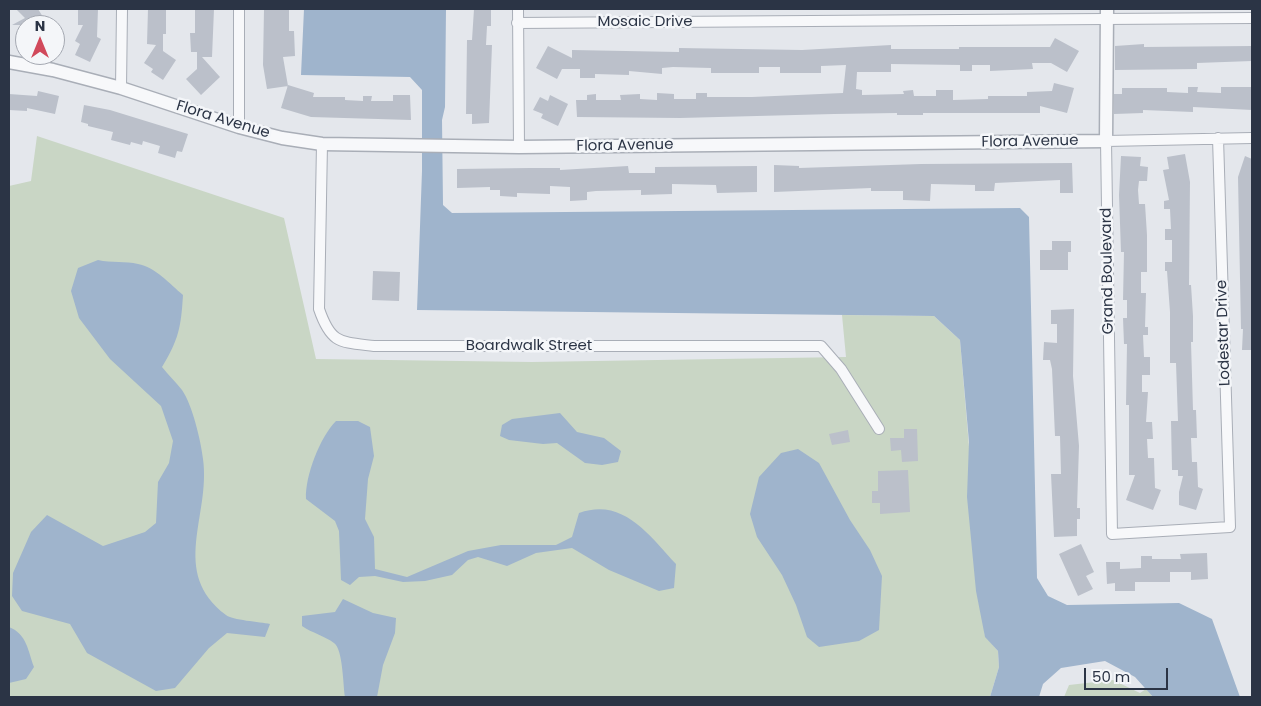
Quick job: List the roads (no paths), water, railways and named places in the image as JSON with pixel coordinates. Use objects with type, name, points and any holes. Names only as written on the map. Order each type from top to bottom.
[{"type":"street","points":[[121,88],[122,9]]},
{"type":"street","points":[[239,9],[239,127]]},
{"type":"street","points":[[518,9],[519,147]]},
{"type":"street","name":"Mosaic Drive","points":[[518,23],[1107,14],[1252,18]]},
{"type":"street","name":"Grand Boulevard","points":[[1107,14],[1106,141],[1112,534]]},
{"type":"street","name":"Flora Avenue","points":[[9,62],[53,70],[121,88],[239,127],[282,138],[322,144],[519,147],[1252,138]]},
{"type":"street","name":"Lodestar Drive","points":[[1112,534],[1230,528],[1218,138]]},
{"type":"street","name":"Boardwalk Street","points":[[322,144],[319,309],[326,330],[345,343],[374,346],[821,346],[841,369],[879,429]]},
{"type":"water","points":[[304,9],[446,9],[445,107],[442,120],[443,205],[452,213],[1020,208],[1029,217],[1037,578],[1048,596],[1067,605],[1179,603],[1212,619],[1240,697],[1153,697],[1135,677],[1105,661],[1061,668],[1043,684],[1039,697],[990,697],[999,667],[998,651],[985,637],[976,591],[967,497],[969,442],[960,340],[934,316],[417,310],[422,171],[422,90],[410,77],[301,75]]},
{"type":"water","points":[[98,260],[133,263],[144,266],[162,276],[183,295],[178,332],[162,367],[186,396],[196,423],[202,451],[204,480],[196,542],[196,562],[199,580],[209,598],[229,617],[270,624],[265,637],[227,633],[209,648],[175,688],[156,691],[87,653],[70,624],[22,611],[12,596],[13,573],[31,532],[47,515],[103,546],[145,532],[156,523],[158,482],[169,463],[173,441],[161,406],[110,359],[79,318],[71,291],[78,268]]},
{"type":"water","points":[[560,413],[577,432],[604,438],[621,451],[618,462],[602,465],[585,463],[557,443],[543,444],[509,440],[500,436],[502,425],[512,419]]},
{"type":"water","points":[[336,421],[358,421],[370,427],[374,456],[368,479],[365,519],[374,537],[375,569],[407,577],[468,551],[501,545],[556,545],[572,537],[579,513],[595,509],[609,510],[622,514],[656,542],[676,564],[674,588],[659,591],[609,570],[572,548],[536,553],[507,566],[478,557],[468,560],[452,575],[425,581],[403,582],[375,576],[359,577],[350,585],[341,580],[339,531],[335,521],[306,499],[308,479],[315,457],[324,437]]},
{"type":"water","points":[[798,449],[819,463],[850,520],[870,550],[882,576],[879,630],[859,641],[819,647],[807,637],[796,605],[782,575],[757,537],[750,514],[759,477],[781,453]]},
{"type":"water","points":[[343,599],[373,613],[396,618],[395,633],[383,665],[377,697],[345,697],[341,660],[337,647],[334,643],[302,626],[302,616],[335,612]]},
{"type":"water","points":[[9,627],[20,634],[28,649],[34,667],[26,679],[9,683]]}]
